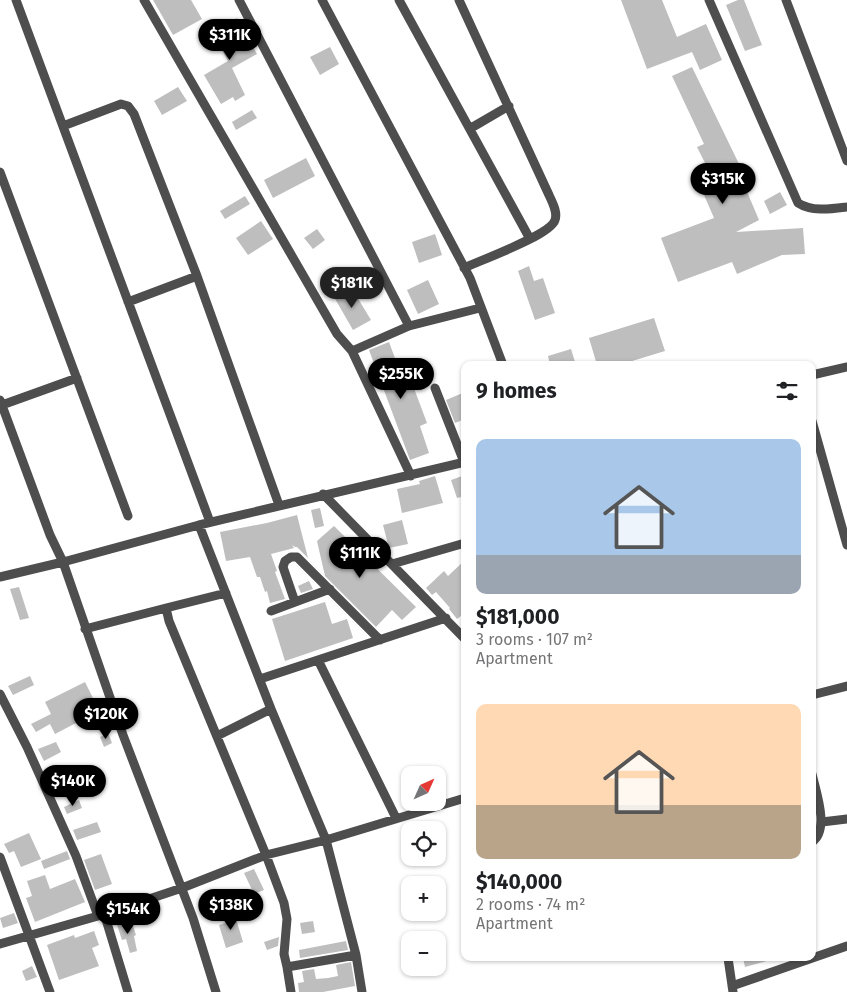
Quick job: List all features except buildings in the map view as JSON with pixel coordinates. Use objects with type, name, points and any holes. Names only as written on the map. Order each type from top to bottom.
[{"type":"street","points":[[16,0],[210,522]]},
{"type":"street","points":[[144,0],[336,334],[352,351],[410,476]]},
{"type":"street","points":[[239,0],[409,326]]},
{"type":"street","points":[[322,0],[470,278],[501,361]]},
{"type":"street","points":[[399,0],[471,128],[530,239]]},
{"type":"street","points":[[460,0],[555,209],[556,219],[553,226],[540,234],[464,268]]},
{"type":"street","points":[[709,0],[798,203],[805,208],[814,209],[847,207]]},
{"type":"street","points":[[786,0],[847,161]]},
{"type":"street","points":[[63,126],[121,104],[128,106],[134,114],[197,276],[279,505]]},
{"type":"street","points":[[471,128],[509,106]]},
{"type":"street","points":[[0,172],[128,516]]},
{"type":"street","points":[[128,302],[197,276]]},
{"type":"street","points":[[352,351],[409,326],[480,308]]},
{"type":"street","points":[[816,374],[847,367]]},
{"type":"street","points":[[77,378],[1,403],[50,535],[63,562],[123,736],[193,918],[216,992]]},
{"type":"street","points":[[435,388],[461,454]]},
{"type":"street","points":[[816,434],[845,532],[847,545]]},
{"type":"street","points":[[0,577],[322,494],[410,476],[461,463]]},
{"type":"street","points":[[322,494],[461,635]]},
{"type":"street","points":[[199,525],[271,709],[326,840],[356,956],[362,992]]},
{"type":"street","points":[[392,564],[461,544]]},
{"type":"street","points":[[294,602],[283,568],[285,561],[291,557],[297,557],[380,640]]},
{"type":"street","points":[[271,611],[330,589]]},
{"type":"street","points":[[85,629],[226,593]]},
{"type":"street","points":[[166,608],[169,620],[284,902],[288,919],[284,954],[291,992]]},
{"type":"street","points":[[260,679],[446,618]]},
{"type":"street","points":[[318,660],[396,818]]},
{"type":"street","points":[[816,694],[847,686]]},
{"type":"street","points":[[0,694],[27,747],[101,914],[128,992]]},
{"type":"street","points":[[217,736],[271,709]]},
{"type":"street","points":[[816,793],[822,822],[820,832],[816,837]]},
{"type":"street","points":[[0,944],[182,888],[266,855],[326,840],[461,799]]},
{"type":"street","points":[[822,822],[847,819]]},
{"type":"street","points":[[0,856],[50,992]]},
{"type":"street","points":[[816,958],[847,946]]},
{"type":"street","points":[[287,967],[356,956]]},
{"type":"street","points":[[728,961],[732,989],[807,961]]}]
